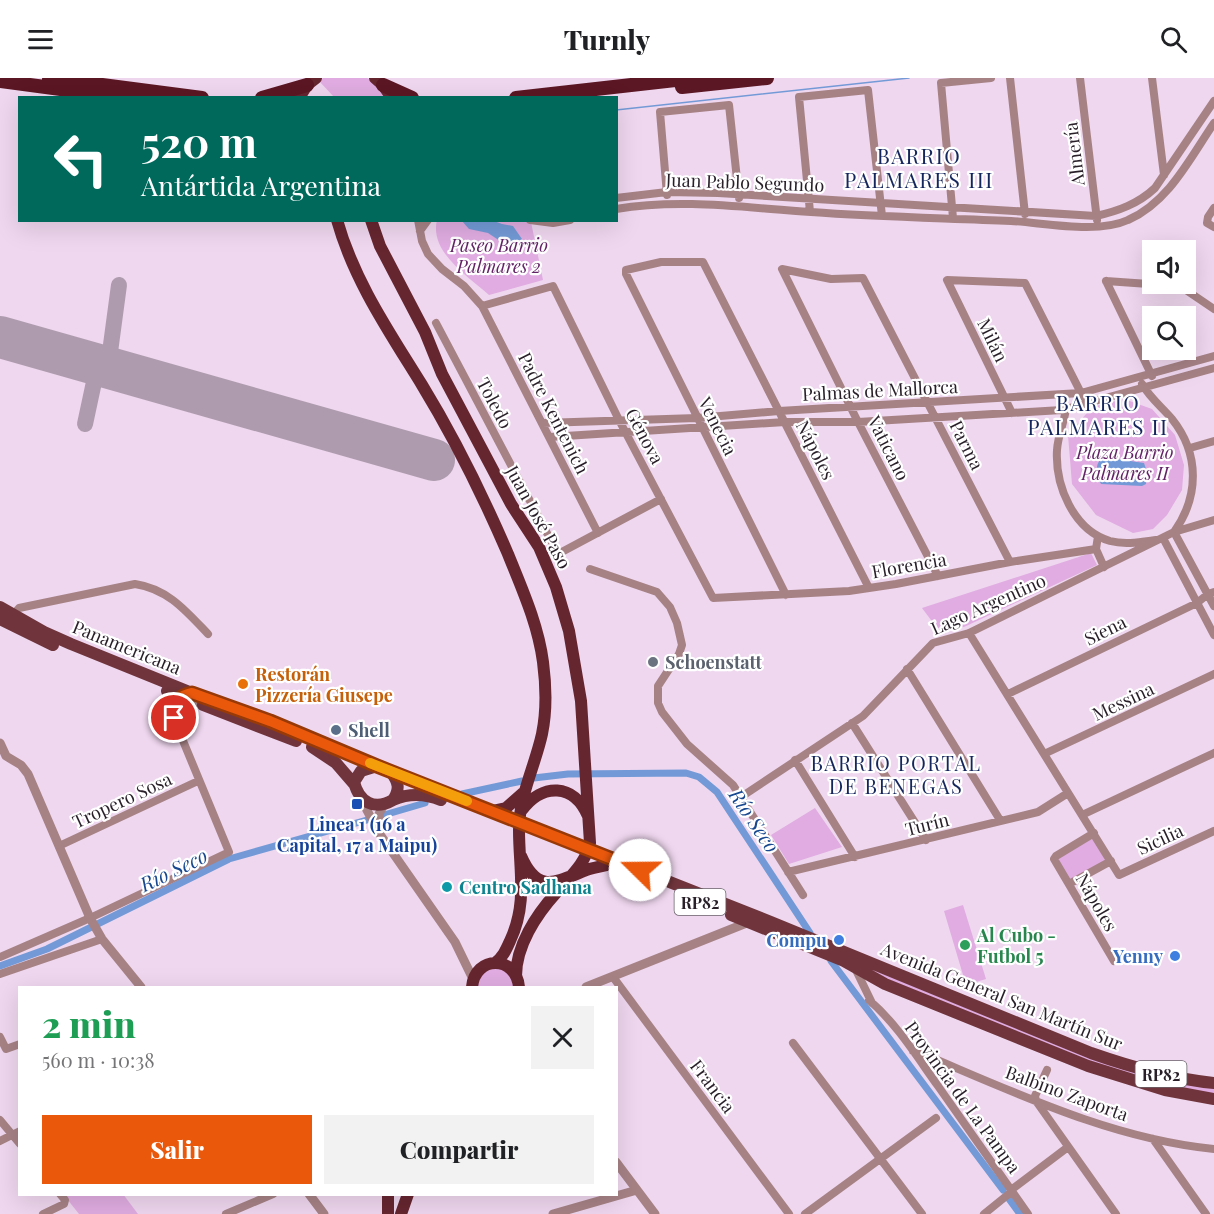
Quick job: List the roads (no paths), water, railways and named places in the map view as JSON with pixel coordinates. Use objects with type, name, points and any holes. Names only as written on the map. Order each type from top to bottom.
[{"type":"highway","points":[[49,78],[187,96]]},
{"type":"highway","points":[[534,96],[693,78]]},
{"type":"highway","points":[[608,96],[767,78]]},
{"type":"highway","points":[[0,81],[113,96]]},
{"type":"highway","points":[[379,81],[390,96]]},
{"type":"highway","points":[[379,81],[408,96]]},
{"type":"highway","points":[[268,96],[311,82]]},
{"type":"highway","points":[[300,96],[311,82]]},
{"type":"highway","points":[[338,222],[357,272],[388,333],[434,406],[486,504],[529,606],[542,659],[545,705],[542,736],[523,793],[520,821],[521,910],[501,959],[478,971],[472,983]]},
{"type":"highway","name":"Juan José Paso","points":[[372,222],[380,246],[425,332],[442,374],[511,504],[539,547],[551,573],[565,615],[575,658],[581,701],[590,820],[587,853],[573,876],[550,899],[534,924],[518,956],[518,984]]},
{"type":"highway","points":[[520,821],[538,794],[547,790],[560,791],[575,798],[590,820]]},
{"type":"highway","points":[[492,811],[510,805],[523,793]]},
{"type":"highway","points":[[520,852],[529,869],[541,880],[558,882],[591,868],[607,865]]},
{"type":"highway","points":[[492,963],[507,967],[518,984]]},
{"type":"highway","points":[[388,1196],[388,1214]]},
{"type":"highway","points":[[401,1214],[407,1196]]},
{"type":"main road","name":"Panamericana","points":[[0,607],[183,703],[312,747],[336,763],[368,803],[389,802],[405,795],[428,795],[520,821]]},
{"type":"main road","name":"Panamericana","points":[[0,619],[42,640],[167,691],[183,703],[270,721],[391,772],[520,821],[587,853],[823,948]]},
{"type":"main road","points":[[357,791],[355,777],[361,771],[377,766]]},
{"type":"main road","points":[[389,802],[399,787],[391,772]]},
{"type":"main road","name":"Panamericana","points":[[587,853],[607,865],[749,922],[823,948]]},
{"type":"main road","name":"Avenida General San Martín Sur","points":[[823,948],[885,984],[1026,1034],[1167,1076],[1214,1083]]},
{"type":"main road","name":"Avenida General San Martín Sur","points":[[823,948],[1011,1021],[1026,1034],[1112,1075],[1165,1090],[1214,1099]]},
{"type":"main road","points":[[1165,1090],[1167,1076]]},
{"type":"street","points":[[953,218],[954,207],[940,83],[991,78]]},
{"type":"street","points":[[1010,78],[1025,222]]},
{"type":"street","name":"Almería","points":[[1080,78],[1098,227]]},
{"type":"street","points":[[1152,78],[1164,175],[1174,182]]},
{"type":"street","points":[[810,212],[799,97],[868,90],[882,216]]},
{"type":"street","name":"Juan Pablo Segundo","points":[[618,198],[667,192],[882,202],[1096,216],[1114,212],[1145,197],[1155,188],[1214,100]]},
{"type":"street","points":[[668,202],[660,112],[729,105],[739,206]]},
{"type":"street","name":"Juan Pablo Segundo","points":[[618,209],[668,202],[882,216],[1098,227],[1114,225],[1138,216],[1163,196],[1214,123]]},
{"type":"street","points":[[1211,225],[1208,217],[1214,208]]},
{"type":"street","points":[[418,222],[424,246],[435,262],[464,286],[482,306]]},
{"type":"street","points":[[420,231],[427,222]]},
{"type":"street","name":"Nápoles","points":[[626,270],[661,262],[703,262],[869,588]]},
{"type":"street","name":"Parma","points":[[782,269],[831,279],[863,278],[1010,562]]},
{"type":"street","name":"Vaticano","points":[[782,269],[938,576]]},
{"type":"street","name":"Venecia","points":[[626,270],[701,428],[786,595]]},
{"type":"street","name":"Milán","points":[[1012,413],[946,280],[1025,283],[1081,393]]},
{"type":"street","points":[[1156,384],[1106,281],[1183,288],[1214,309]]},
{"type":"street","name":"Génova","points":[[482,306],[553,286],[619,420],[713,598]]},
{"type":"street","name":"Padre Kentenich","points":[[482,306],[597,533]]},
{"type":"street","name":"Toledo","points":[[436,323],[558,554],[661,499]]},
{"type":"street","name":"Palmas de Mallorca","points":[[543,423],[697,418],[1081,393],[1214,356]]},
{"type":"street","name":"Palmas de Mallorca","points":[[550,437],[785,422],[858,422],[1066,409],[1214,368]]},
{"type":"street","points":[[1139,376],[1152,400],[1175,423],[1190,448],[1193,463],[1193,489],[1188,511],[1174,532],[1211,593],[1214,606]]},
{"type":"street","points":[[1081,393],[1089,404]]},
{"type":"street","points":[[1066,409],[1059,435],[1057,466],[1061,487],[1078,517],[1098,536],[1120,543],[1163,538],[1214,635]]},
{"type":"street","points":[[1190,448],[1214,441]]},
{"type":"street","name":"Lago Argentino","points":[[741,797],[862,716],[933,643],[969,633],[1174,532],[1214,520]]},
{"type":"street","points":[[1098,536],[1096,549],[1104,567]]},
{"type":"street","name":"Florencia","points":[[713,598],[849,591],[1096,549]]},
{"type":"street","points":[[590,569],[657,592],[670,607],[677,623],[682,645],[679,654],[658,687],[658,703],[662,712],[687,744],[734,785],[803,895]]},
{"type":"street","points":[[13,615],[20,608],[135,584],[160,590],[208,634]]},
{"type":"street","name":"Siena","points":[[1008,694],[1197,603],[1211,593]]},
{"type":"street","points":[[969,633],[1110,861],[1069,884]]},
{"type":"street","points":[[907,669],[1000,820]]},
{"type":"street","name":"Messina","points":[[1044,754],[1214,675]]},
{"type":"street","points":[[0,957],[90,918],[229,852],[198,781],[183,703]]},
{"type":"street","points":[[852,723],[926,840]]},
{"type":"street","points":[[0,743],[6,756],[21,765],[28,774],[90,918],[102,939],[140,986]]},
{"type":"street","points":[[1082,814],[1214,753]]},
{"type":"street","points":[[795,760],[855,857]]},
{"type":"street","name":"Tropero Sosa","points":[[58,846],[198,781]]},
{"type":"street","points":[[357,791],[384,839]]},
{"type":"street","name":"Turín","points":[[788,872],[1038,812],[1068,792]]},
{"type":"street","points":[[389,802],[379,814],[380,832],[384,839],[455,942],[475,962],[492,963]]},
{"type":"street","name":"Sicilia","points":[[1110,861],[1119,875],[1214,831]]},
{"type":"street","name":"Nápoles","points":[[1094,833],[1054,859],[1114,961]]},
{"type":"street","points":[[588,986],[749,922]]},
{"type":"street","points":[[0,974],[102,939]]},
{"type":"street","points":[[455,942],[472,983]]},
{"type":"street","points":[[854,966],[869,1000],[982,1151]]},
{"type":"street","name":"Francia","points":[[613,976],[789,1214]]},
{"type":"street","name":"Provincia de La Pampa","points":[[869,1000],[913,1051],[982,1151],[1008,1194],[1029,1214]]},
{"type":"street","points":[[0,1037],[6,1049],[18,1045]]},
{"type":"street","points":[[793,1042],[922,1214]]},
{"type":"street","name":"Balbino Zaporta","points":[[913,1051],[1036,1101],[1153,1139],[1214,1149]]},
{"type":"street","points":[[1047,1070],[1035,1096],[1036,1101],[1116,1214]]},
{"type":"street","points":[[805,1214],[936,1118]]},
{"type":"street","points":[[0,1120],[16,1133],[0,1141]]},
{"type":"street","points":[[1153,1139],[1206,1214]]},
{"type":"street","points":[[984,1214],[1068,1147]]},
{"type":"street","points":[[618,1165],[655,1214]]},
{"type":"street","points":[[553,1214],[582,1210],[637,1190]]},
{"type":"street","points":[[43,1214],[65,1202],[61,1196]]},
{"type":"street","points":[[226,1214],[268,1196]]},
{"type":"street","points":[[310,1196],[324,1214]]},
{"type":"water","points":[[463,222],[497,222],[513,226],[522,239],[517,244],[506,245],[488,233],[469,229]]},
{"type":"water","points":[[1103,457],[1144,463],[1147,472],[1146,484],[1142,486],[1101,484],[1097,470],[1098,463]]},
{"type":"waterway","points":[[618,110],[909,78]]},
{"type":"waterway","name":"Río Seco","points":[[534,778],[568,774],[686,773],[699,777],[717,792],[810,933]]},
{"type":"waterway","name":"Río Seco","points":[[462,794],[522,781]]},
{"type":"waterway","name":"Río Seco","points":[[384,815],[425,803]]},
{"type":"waterway","name":"Río Seco","points":[[0,966],[47,949],[229,859],[367,820]]},
{"type":"waterway","name":"Río Seco","points":[[831,961],[1003,1190]]},
{"type":"waterway","name":"Río Seco","points":[[1009,1199],[1020,1214]]},
{"type":"place","name":"Schoenstatt","points":[[653,662]]},
{"type":"place","name":"Restorán Pizzería Giusepe","points":[[243,684]]},
{"type":"place","name":"Shell","points":[[336,730]]},
{"type":"place","name":"Linea 1 (16 a Capital, 17 a Maipu)","points":[[357,804]]},
{"type":"place","name":"Centro Sadhana","points":[[447,887]]},
{"type":"place","name":"Compu","points":[[839,940]]},
{"type":"place","name":"Al Cubo - Futbol 5","points":[[965,945]]},
{"type":"place","name":"Yenny","points":[[1175,956]]},
{"type":"district","name":"BARRIO PALMARES III","points":[[919,167]]},
{"type":"district","name":"BARRIO PALMARES II","points":[[1098,414]]},
{"type":"district","name":"BARRIO PORTAL DE BENEGAS","points":[[896,774]]},
{"type":"park label","name":"Paseo Barrio Palmares 2","points":[[499,255]]},
{"type":"park label","name":"Plaza Barrio Palmares II","points":[[1125,462]]}]
